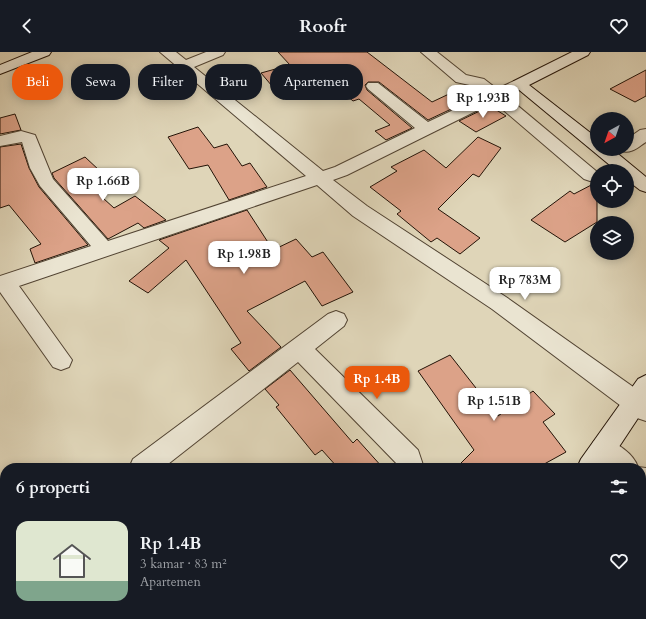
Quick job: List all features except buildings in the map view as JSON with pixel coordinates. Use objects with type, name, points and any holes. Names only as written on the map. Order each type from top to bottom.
[{"type":"street","points":[[0,70],[44,52]]},
{"type":"street","points":[[167,52],[182,64]]},
{"type":"street","points":[[190,64],[218,52]]},
{"type":"street","points":[[428,52],[461,79],[479,82],[590,175]]},
{"type":"street","points":[[61,360],[2,283],[319,178],[352,165],[427,130],[583,52]]},
{"type":"street","points":[[197,76],[319,178],[360,210],[643,399],[597,459],[610,463]]},
{"type":"street","points":[[519,84],[590,140]]},
{"type":"street","points":[[373,86],[427,130]]},
{"type":"street","points":[[634,142],[646,134]]},
{"type":"street","points":[[0,142],[21,136],[29,139],[39,168],[46,182],[104,249]]},
{"type":"street","points":[[616,156],[646,186]]},
{"type":"street","points":[[148,463],[259,377],[336,320]]},
{"type":"street","points":[[299,348],[409,459],[410,463]]}]
